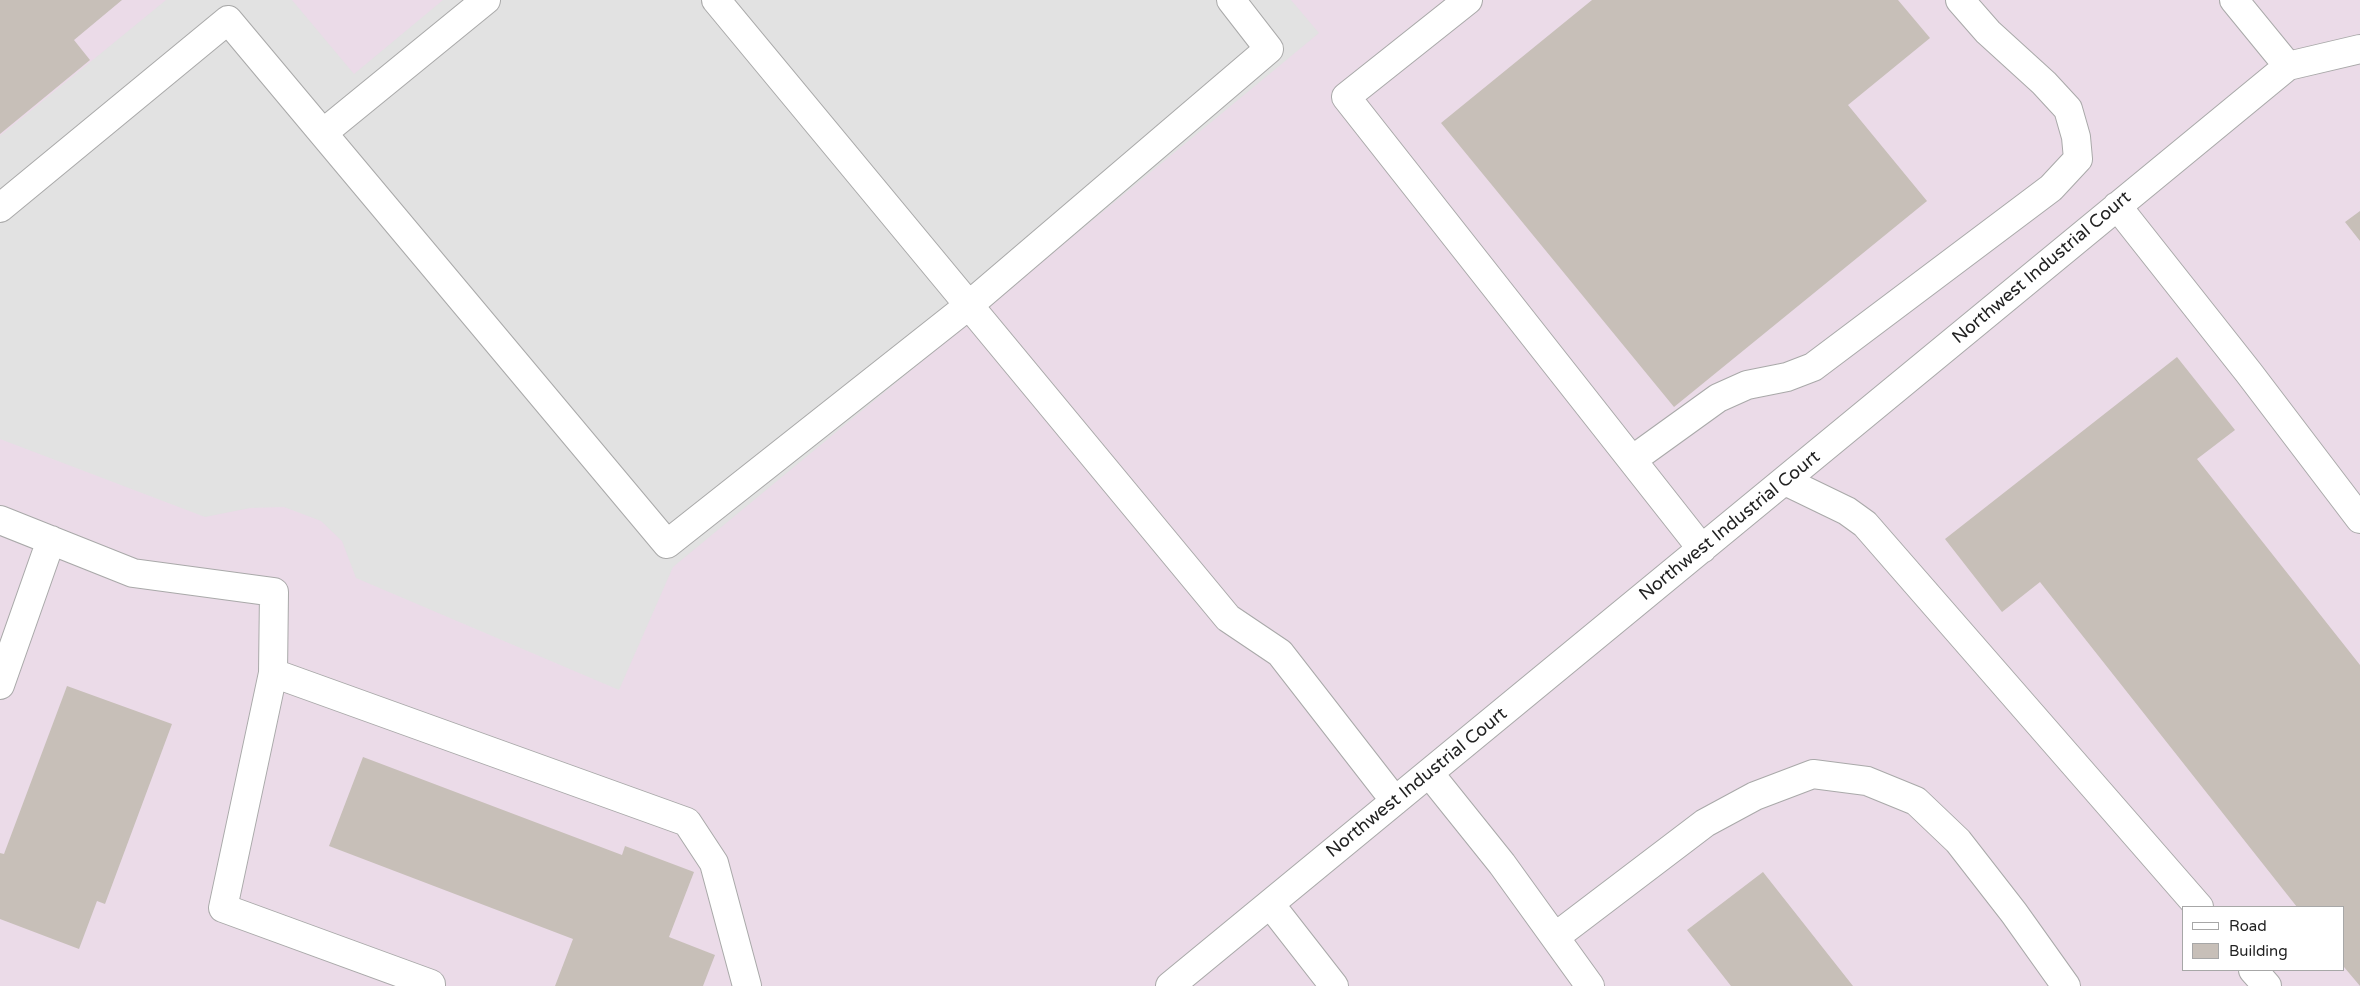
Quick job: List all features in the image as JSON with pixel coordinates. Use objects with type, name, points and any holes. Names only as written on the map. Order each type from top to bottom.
[{"type":"street","points":[[324,133],[486,0]]},
{"type":"street","points":[[716,0],[1228,618],[1280,654],[1394,801]]},
{"type":"street","points":[[0,208],[228,20],[668,544],[968,306],[1269,50],[1231,0]]},
{"type":"street","points":[[1468,0],[1346,96],[1702,549]]},
{"type":"street","points":[[1632,460],[1718,398],[1747,385],[1787,377],[1813,367],[2051,188],[2078,158],[2076,137],[2068,109],[2044,82],[1988,32],[1960,0]]},
{"type":"street","points":[[2234,0],[2288,66]]},
{"type":"street","name":"Northwest Industrial Court","points":[[1170,986],[2288,66],[2360,49]]},
{"type":"street","points":[[2117,206],[2249,373],[2360,519]]},
{"type":"street","points":[[1785,481],[1847,511],[1865,524],[2197,906]]},
{"type":"street","points":[[0,520],[134,573],[274,592],[273,673],[223,908],[431,984],[431,986]]},
{"type":"street","points":[[0,685],[51,540]]},
{"type":"street","points":[[273,673],[687,822],[714,863],[747,986]]},
{"type":"street","points":[[1429,773],[1502,864],[1590,986]]},
{"type":"street","points":[[1555,937],[1705,823],[1755,796],[1813,774],[1867,781],[1916,801],[1958,841],[2014,913],[2066,986]]},
{"type":"street","points":[[1270,904],[1334,986]]},
{"type":"street","points":[[2254,971],[2267,986]]},
{"type":"shaded area","points":[[0,0],[2360,0],[2360,986],[0,986]]},
{"type":"shaded area","points":[[166,0],[292,0],[354,74],[443,0],[1291,0],[1319,33],[673,567],[619,690],[356,578],[342,541],[321,521],[284,507],[250,508],[205,517],[0,439],[0,136]]},
{"type":"building","points":[[0,0],[122,0],[74,40],[90,60],[0,134]]},
{"type":"building","points":[[1592,0],[1898,0],[1930,38],[1848,105],[1927,201],[1674,407],[1441,123]]},
{"type":"building","points":[[2360,211],[2360,241],[2345,222]]},
{"type":"building","points":[[2177,357],[2235,430],[2197,459],[2360,665],[2360,986],[2345,968],[2345,906],[2296,906],[2040,582],[2002,612],[1945,539]]},
{"type":"building","points":[[67,686],[172,724],[105,904],[97,901],[79,949],[0,919],[0,853],[4,854]]},
{"type":"building","points":[[363,757],[622,855],[625,846],[694,872],[669,937],[715,955],[703,986],[555,986],[573,939],[329,846]]},
{"type":"building","points":[[1763,872],[1853,986],[1731,986],[1687,930]]}]
